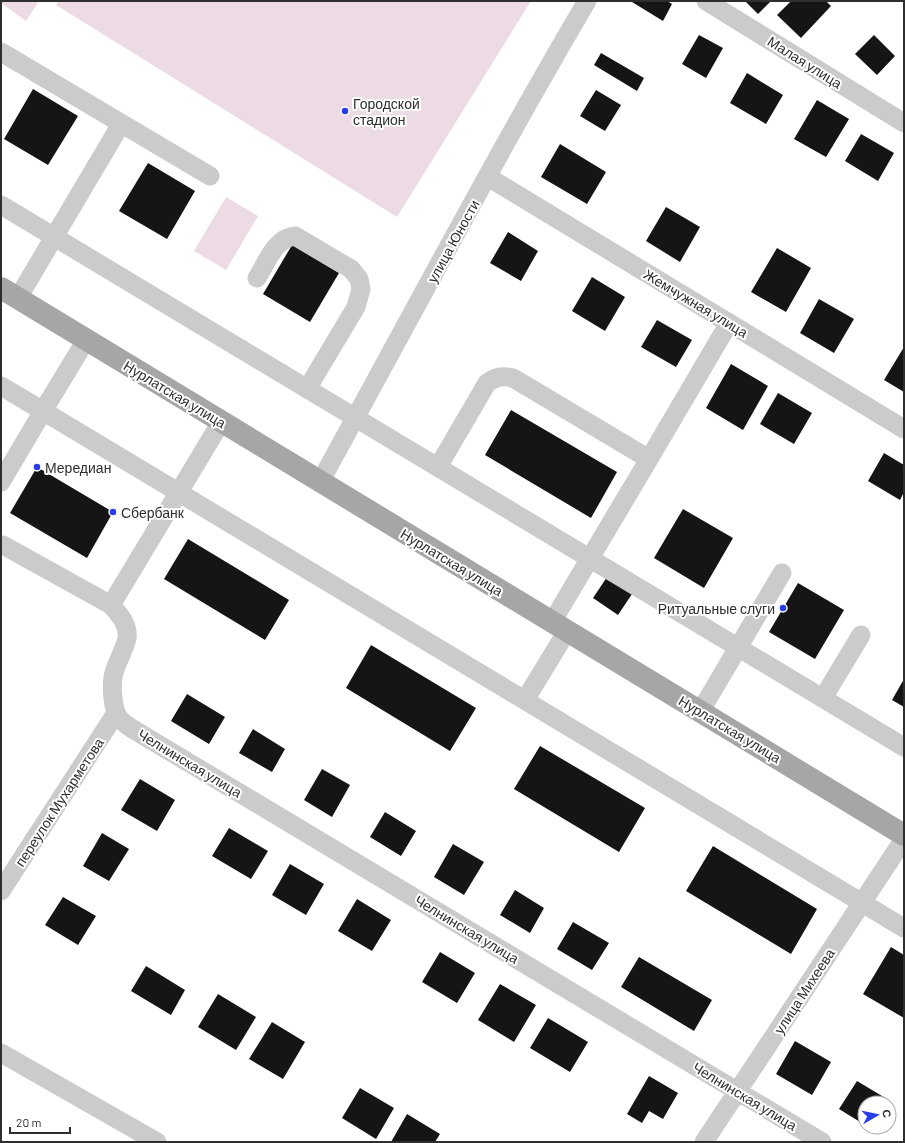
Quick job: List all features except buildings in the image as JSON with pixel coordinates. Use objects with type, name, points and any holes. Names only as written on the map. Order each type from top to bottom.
[{"type":"main road","name":"Нурлатская улица","points":[[9,293],[904,835]]},
{"type":"street","name":"улица Юности","points":[[320,482],[557,52],[587,1]]},
{"type":"street","name":"Малая улица","points":[[706,1],[904,123]]},
{"type":"street","points":[[1,52],[210,176]]},
{"type":"street","points":[[9,293],[54,237],[121,124]]},
{"type":"street","name":"Жемчужная улица","points":[[488,177],[904,429]]},
{"type":"street","points":[[1,205],[904,747]]},
{"type":"street","points":[[258,278],[277,244],[284,239],[295,236],[351,269],[359,279],[361,289],[356,307],[307,389]]},
{"type":"street","points":[[525,700],[560,627],[590,559],[729,323]]},
{"type":"street","points":[[1,482],[86,340]]},
{"type":"street","points":[[438,467],[487,383],[495,378],[505,376],[513,378],[649,459]]},
{"type":"street","points":[[1,386],[904,928]]},
{"type":"street","points":[[111,605],[221,422]]},
{"type":"street","points":[[3,545],[111,605],[121,616],[125,625],[127,637],[114,674],[112,690],[116,713]]},
{"type":"street","points":[[700,712],[782,573]]},
{"type":"street","points":[[823,698],[861,635]]},
{"type":"street","name":"переулок Мухарметова","points":[[1,891],[116,713]]},
{"type":"street","name":"Челнинская улица","points":[[116,713],[124,723],[131,728],[822,1142]]},
{"type":"street","name":"улица Михеева","points":[[704,1142],[904,839]]},
{"type":"street","points":[[1,1053],[157,1142]]},
{"type":"shaded area","points":[[1,1],[39,1],[26,21],[1,3]]},
{"type":"shaded area","name":"Городской стадион","points":[[58,1],[531,1],[397,217],[56,5]]},
{"type":"shaded area","points":[[226,197],[258,216],[226,270],[194,251]]},
{"type":"place","name":"Городской стадион","points":[[345,111]]},
{"type":"place","name":"Мередиан","points":[[37,467]]},
{"type":"place","name":"Сбербанк","points":[[113,512]]},
{"type":"place","name":"Ритуальные слуги","points":[[783,608]]}]
